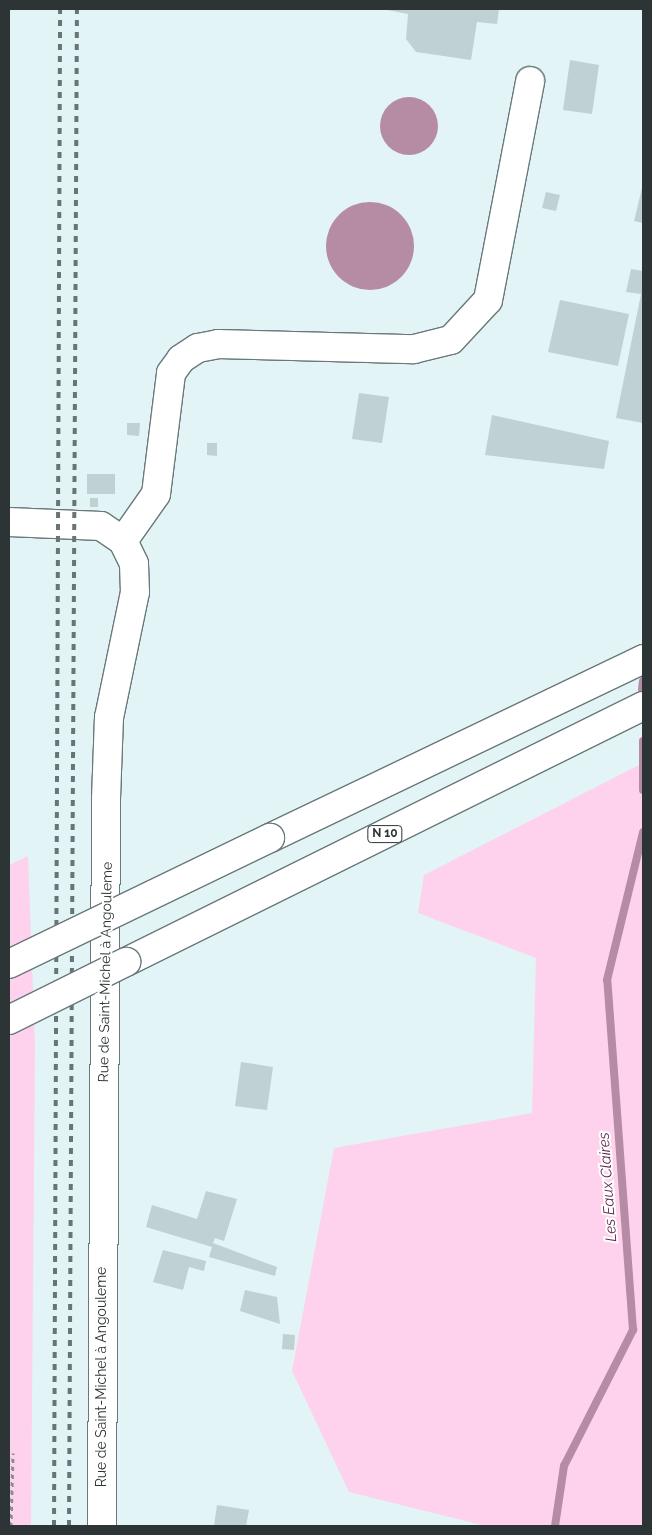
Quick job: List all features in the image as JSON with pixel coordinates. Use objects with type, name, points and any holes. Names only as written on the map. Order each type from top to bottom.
[{"type":"main road","points":[[9,522],[101,526],[123,541],[156,494],[171,373],[181,359],[198,348],[218,344],[414,349],[451,340],[488,300],[530,81]]},
{"type":"main road","name":"Rue de Saint-Michel à Angouleme","points":[[102,1526],[107,763],[109,718],[135,592],[134,564],[123,541]]},
{"type":"main road","points":[[9,964],[643,659]]},
{"type":"main road","name":"N 10","points":[[9,1020],[643,706]]},
{"type":"path","points":[[11,1526],[13,1453]]},
{"type":"shaded area","points":[[409,97],[425,102],[433,110],[438,126],[433,142],[425,150],[409,155],[393,150],[385,142],[380,126],[385,110],[393,102]]},
{"type":"shaded area","points":[[370,202],[387,206],[401,215],[410,229],[414,246],[410,263],[401,277],[387,286],[370,290],[353,286],[339,277],[330,263],[326,246],[330,229],[339,215],[353,206]]},
{"type":"shaded area","points":[[643,763],[643,1526],[486,1526],[349,1492],[292,1371],[334,1148],[532,1113],[536,958],[418,913],[424,875]]},
{"type":"shaded area","points":[[28,856],[35,1045],[31,1526],[9,1526],[9,865]]},
{"type":"building","points":[[382,9],[499,9],[497,24],[477,22],[471,60],[416,52],[406,39],[408,14]]},
{"type":"building","points":[[570,60],[599,65],[592,114],[563,110]]},
{"type":"building","points":[[643,184],[643,223],[634,221]]},
{"type":"building","points":[[546,192],[560,195],[556,211],[542,208]]},
{"type":"building","points":[[631,269],[643,271],[643,423],[616,418],[641,294],[626,292]]},
{"type":"building","points":[[560,300],[629,314],[618,366],[548,352]]},
{"type":"building","points":[[359,393],[389,397],[382,443],[352,439]]},
{"type":"building","points":[[492,415],[609,441],[604,469],[485,455]]},
{"type":"building","points":[[127,423],[140,423],[139,436],[127,435]]},
{"type":"building","points":[[207,443],[217,443],[217,456],[207,455]]},
{"type":"building","points":[[87,474],[115,474],[115,494],[87,494]]},
{"type":"building","points":[[90,498],[98,498],[98,507],[90,507]]},
{"type":"building","points":[[241,1062],[273,1067],[267,1110],[235,1106]]},
{"type":"building","points":[[206,1191],[237,1199],[224,1241],[215,1238],[213,1243],[277,1267],[275,1276],[209,1257],[212,1247],[146,1227],[152,1205],[197,1219]]},
{"type":"building","points":[[163,1250],[206,1261],[204,1271],[189,1267],[183,1290],[153,1282]]},
{"type":"building","points":[[245,1290],[277,1297],[280,1324],[240,1311]]},
{"type":"building","points":[[283,1334],[295,1335],[294,1350],[282,1349]]},
{"type":"building","points":[[217,1505],[249,1510],[246,1526],[214,1526]]},
{"type":"waterway","name":"Les Eaux Claires","points":[[642,689],[643,681]]},
{"type":"waterway","name":"Les Eaux Claires","points":[[643,741],[643,790]]},
{"type":"waterway","name":"Les Eaux Claires","points":[[555,1526],[564,1466],[633,1330],[607,980],[643,832]]},
{"type":"railway","points":[[54,1526],[60,9]]},
{"type":"railway","points":[[69,1526],[77,9]]}]
